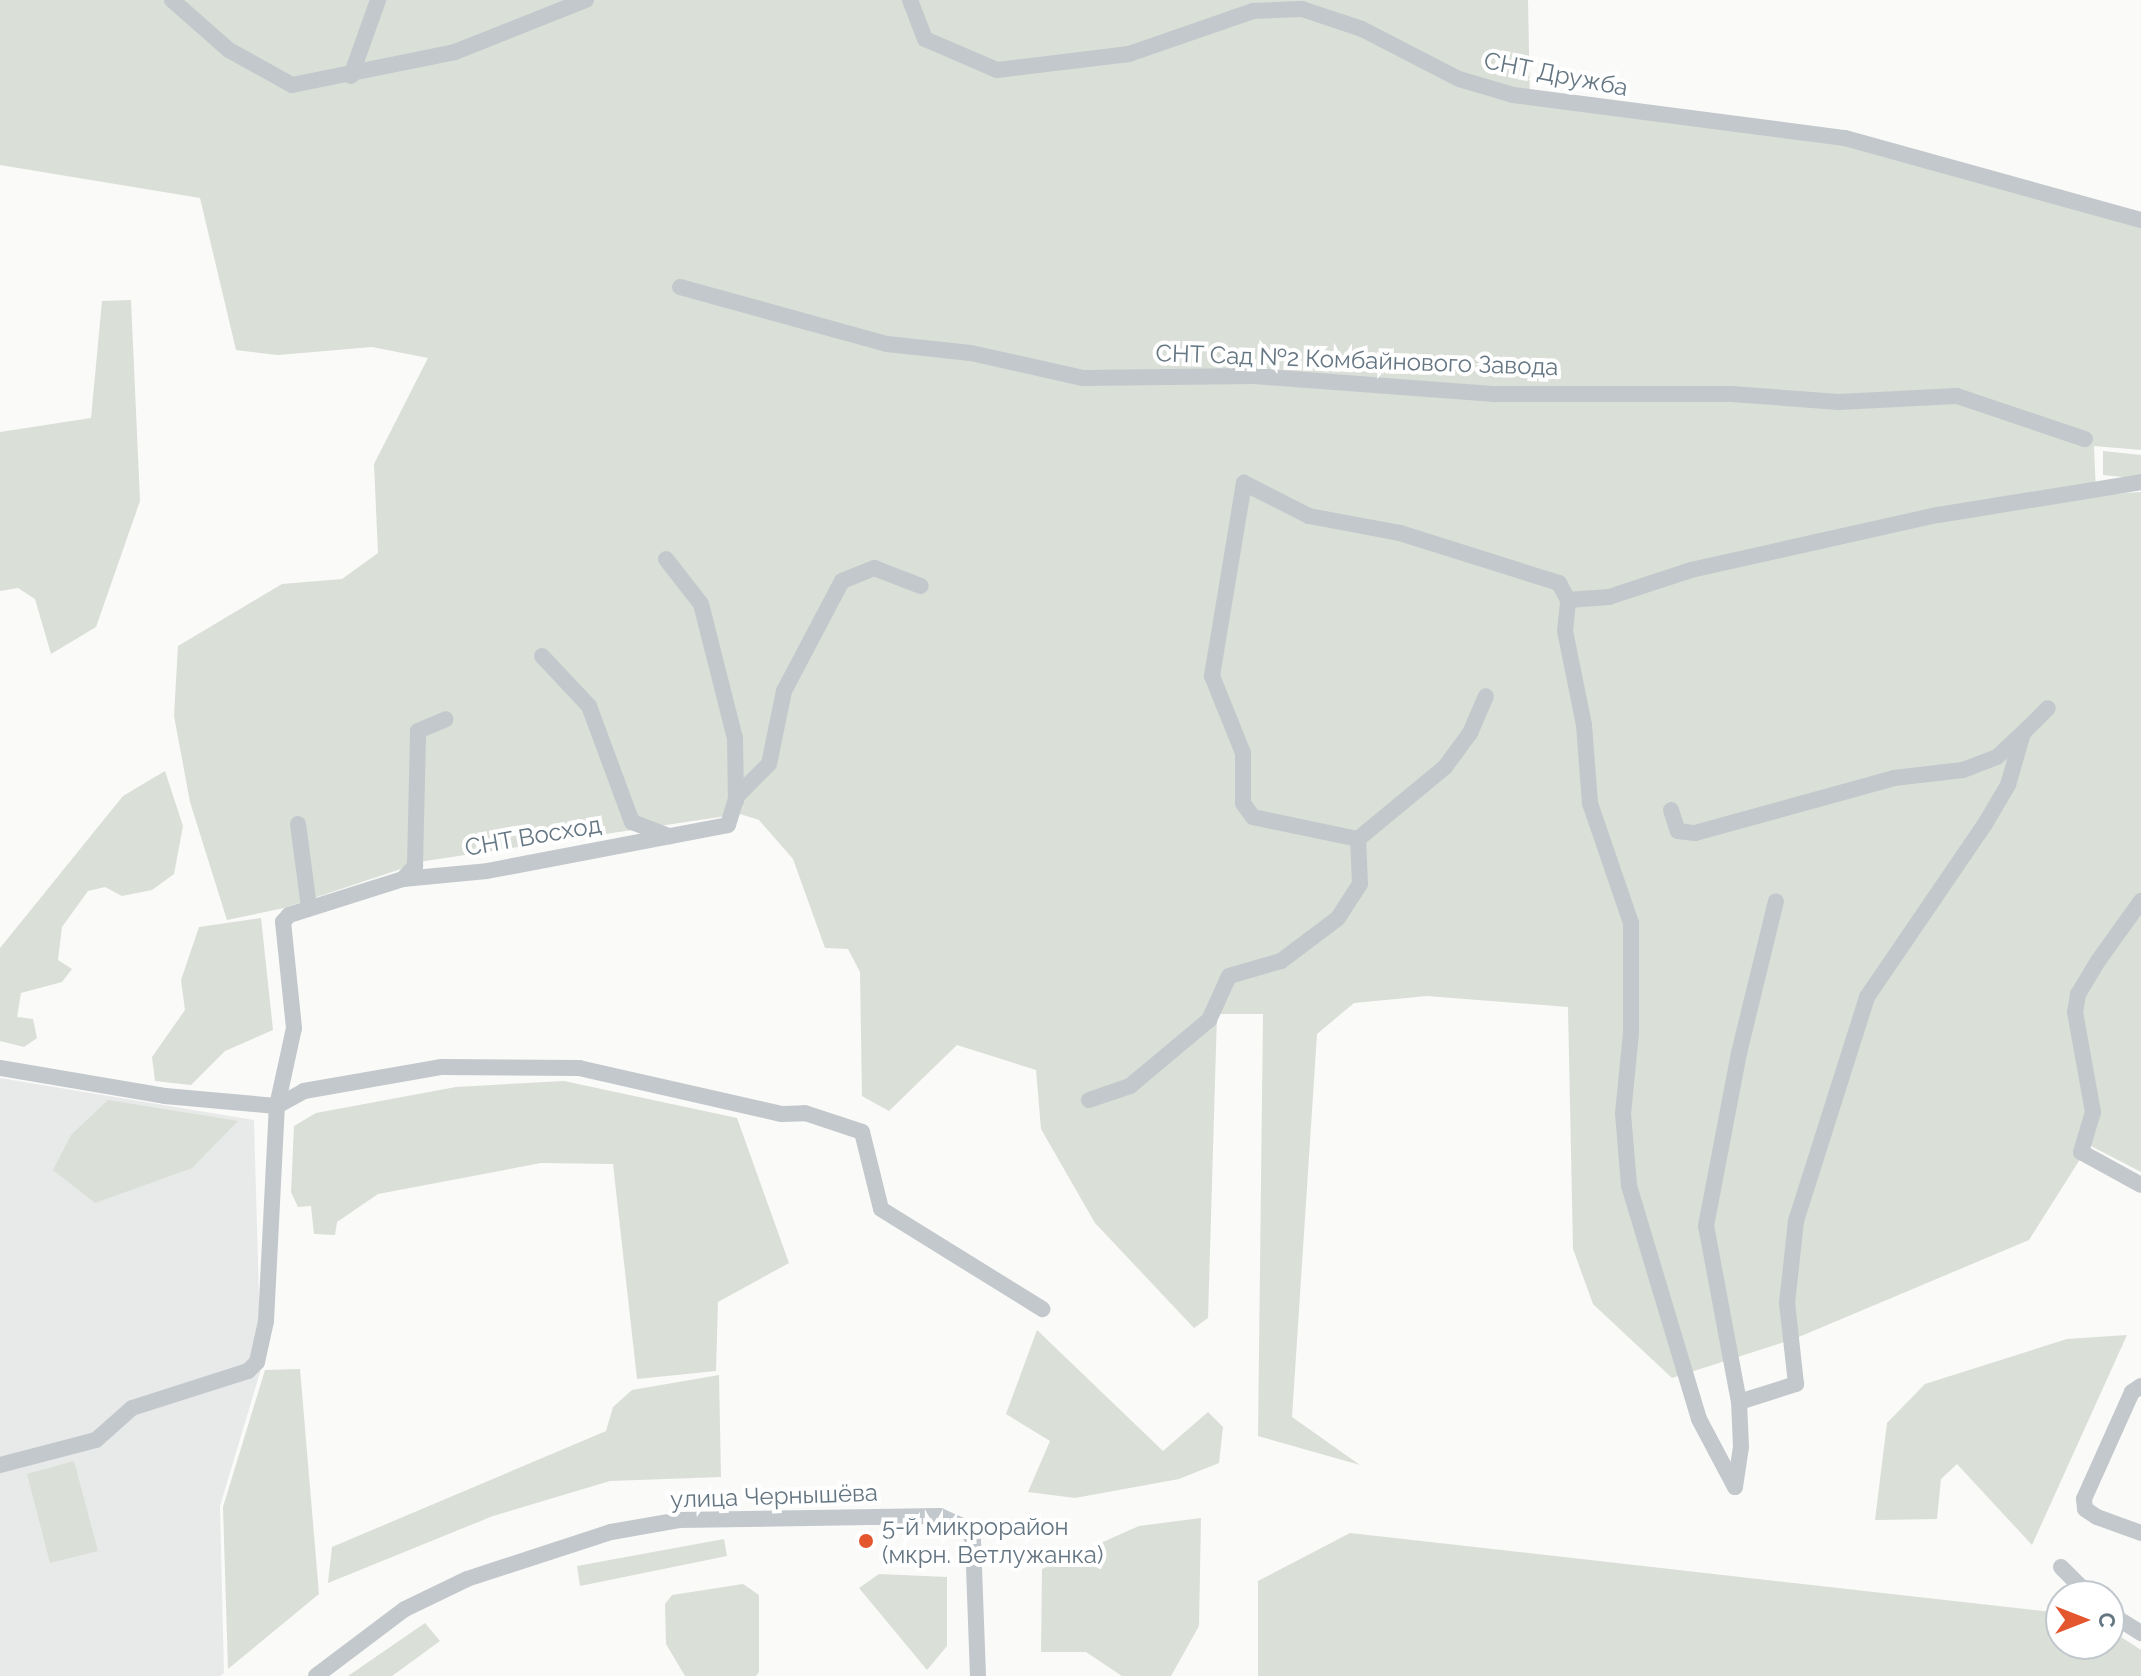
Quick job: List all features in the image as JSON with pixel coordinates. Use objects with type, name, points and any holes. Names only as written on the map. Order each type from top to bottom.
[{"type":"street","points":[[172,0],[229,50],[292,85],[351,76],[455,52],[586,0]]},
{"type":"street","points":[[351,76],[378,0]]},
{"type":"street","name":"СНТ Дружба","points":[[910,0],[925,39],[997,70],[1129,54],[1253,11],[1302,9],[1362,29],[1459,79],[1513,95],[1845,138],[2141,220]]},
{"type":"street","name":"СНТ Сад №2 Комбайнового Завода","points":[[680,287],[887,344],[971,353],[1083,378],[1254,376],[1495,394],[1716,394],[1839,402],[1957,396],[2085,439]]},
{"type":"street","points":[[1568,600],[1609,597],[1691,570],[1938,515],[2141,482]]},
{"type":"street","points":[[1358,839],[1253,817],[1243,803],[1243,753],[1212,676],[1244,483],[1309,516],[1400,533],[1559,583],[1568,600],[1565,631],[1584,725],[1590,803],[1631,923],[1631,1032],[1623,1114],[1629,1185],[1699,1419],[1735,1487],[1741,1447],[1739,1402],[1706,1226],[1739,1053],[1776,901]]},
{"type":"street","points":[[666,559],[701,604],[735,738],[737,796]]},
{"type":"street","name":"СНТ Восход","points":[[277,1106],[294,1028],[283,922],[289,915],[403,879],[487,871],[728,825],[737,796],[769,764],[784,691],[842,581],[874,568],[921,586]]},
{"type":"street","name":"СНТ Восход","points":[[542,656],[589,706],[632,822],[670,836]]},
{"type":"street","points":[[1358,839],[1445,767],[1470,733],[1486,696]]},
{"type":"street","points":[[1671,810],[1678,831],[1695,833],[1894,778],[1963,770],[1997,757],[2048,708]]},
{"type":"street","points":[[403,879],[415,866],[418,731],[446,719]]},
{"type":"street","points":[[1739,1402],[1796,1384],[1787,1303],[1796,1221],[1846,1050],[1887,964],[2008,785],[2023,733]]},
{"type":"street","points":[[298,824],[309,908]]},
{"type":"street","points":[[1089,1100],[1130,1086],[1209,1020],[1229,976],[1281,961],[1338,918],[1360,884],[1358,839]]},
{"type":"street","points":[[2141,901],[2078,994],[2075,1012],[2093,1112],[2081,1152],[2141,1185]]},
{"type":"street","points":[[0,1068],[165,1096],[277,1106],[304,1091],[442,1067],[501,1065],[579,1068],[782,1114],[805,1113],[862,1132],[881,1209],[1042,1309]]},
{"type":"street","points":[[0,1465],[96,1440],[132,1408],[248,1371],[257,1362],[266,1321],[277,1106]]},
{"type":"street","points":[[2141,1386],[2132,1392],[2084,1499],[2085,1509],[2141,1533]]},
{"type":"street","name":"улица Чернышёва","points":[[316,1676],[405,1609],[467,1579],[611,1532],[679,1520],[940,1516],[965,1527],[973,1540],[978,1676]]},
{"type":"street","points":[[2061,1567],[2074,1580]]},
{"type":"shaded area","points":[[0,0],[1528,0],[1530,101],[1843,143],[2141,224],[2141,450],[2094,446],[2096,495],[2141,492],[2141,1172],[2089,1145],[2029,1240],[1794,1339],[1672,1378],[1593,1304],[1573,1249],[1568,1007],[1427,996],[1354,1003],[1317,1034],[1292,1417],[1360,1465],[1258,1436],[1263,1014],[1217,1014],[1208,1318],[1194,1328],[1095,1223],[1041,1129],[1036,1070],[957,1045],[889,1111],[862,1096],[860,972],[848,949],[825,948],[793,859],[759,820],[740,814],[425,861],[284,908],[227,920],[190,802],[174,716],[178,646],[282,584],[342,579],[378,553],[374,464],[428,358],[372,347],[278,355],[236,350],[200,198],[0,165]]},
{"type":"shaded area","points":[[131,300],[140,501],[96,627],[51,654],[35,599],[18,588],[0,591],[0,432],[91,418],[102,301]]},
{"type":"shaded area","points":[[2103,451],[2141,455],[2141,479],[2103,475]]},
{"type":"shaded area","points":[[165,771],[183,826],[174,874],[152,890],[122,896],[105,887],[88,891],[62,927],[58,960],[72,969],[62,982],[21,993],[17,1017],[33,1019],[37,1038],[24,1047],[0,1041],[0,948],[123,796]]},
{"type":"shaded area","points":[[261,918],[273,1030],[225,1051],[191,1085],[155,1081],[152,1057],[185,1010],[181,980],[199,927]]},
{"type":"shaded area","points":[[0,1078],[254,1120],[261,1369],[220,1506],[224,1673],[220,1676],[0,1676]]},
{"type":"shaded area","points":[[564,1081],[737,1118],[789,1263],[718,1302],[716,1371],[637,1379],[613,1164],[541,1163],[378,1194],[337,1222],[335,1235],[314,1234],[311,1206],[298,1207],[291,1192],[294,1126],[316,1113],[456,1087]]},
{"type":"shaded area","points":[[108,1100],[238,1121],[192,1168],[95,1203],[53,1170],[71,1135]]},
{"type":"shaded area","points":[[1037,1330],[1163,1451],[1208,1412],[1223,1427],[1219,1463],[1179,1479],[1075,1498],[1028,1492],[1050,1441],[1006,1414]]},
{"type":"shaded area","points":[[2127,1335],[2032,1545],[1957,1464],[1941,1479],[1937,1519],[1875,1520],[1887,1423],[1925,1384],[2067,1339]]},
{"type":"shaded area","points":[[300,1369],[319,1594],[228,1669],[223,1507],[265,1370]]},
{"type":"shaded area","points":[[719,1375],[721,1477],[610,1481],[493,1516],[328,1583],[332,1547],[606,1431],[613,1407],[632,1390]]},
{"type":"shaded area","points":[[74,1461],[98,1551],[50,1563],[27,1474]]},
{"type":"shaded area","points":[[1201,1518],[1199,1626],[1171,1676],[1122,1676],[1086,1652],[1041,1652],[1042,1569],[1139,1526]]},
{"type":"shaded area","points":[[1350,1533],[2045,1611],[2045,1660],[2125,1660],[2125,1640],[2141,1650],[2141,1676],[1258,1676],[1258,1581]]},
{"type":"shaded area","points":[[724,1539],[727,1556],[580,1586],[577,1566]]},
{"type":"shaded area","points":[[879,1574],[947,1577],[947,1646],[927,1670],[859,1588]]},
{"type":"shaded area","points":[[743,1584],[759,1595],[759,1672],[756,1676],[685,1676],[666,1644],[665,1604],[672,1595]]},
{"type":"shaded area","points":[[425,1623],[440,1641],[392,1676],[348,1676]]},
{"type":"place","name":"5-й микрорайон (мкрн. Ветлужанка)","points":[[866,1541]]}]
